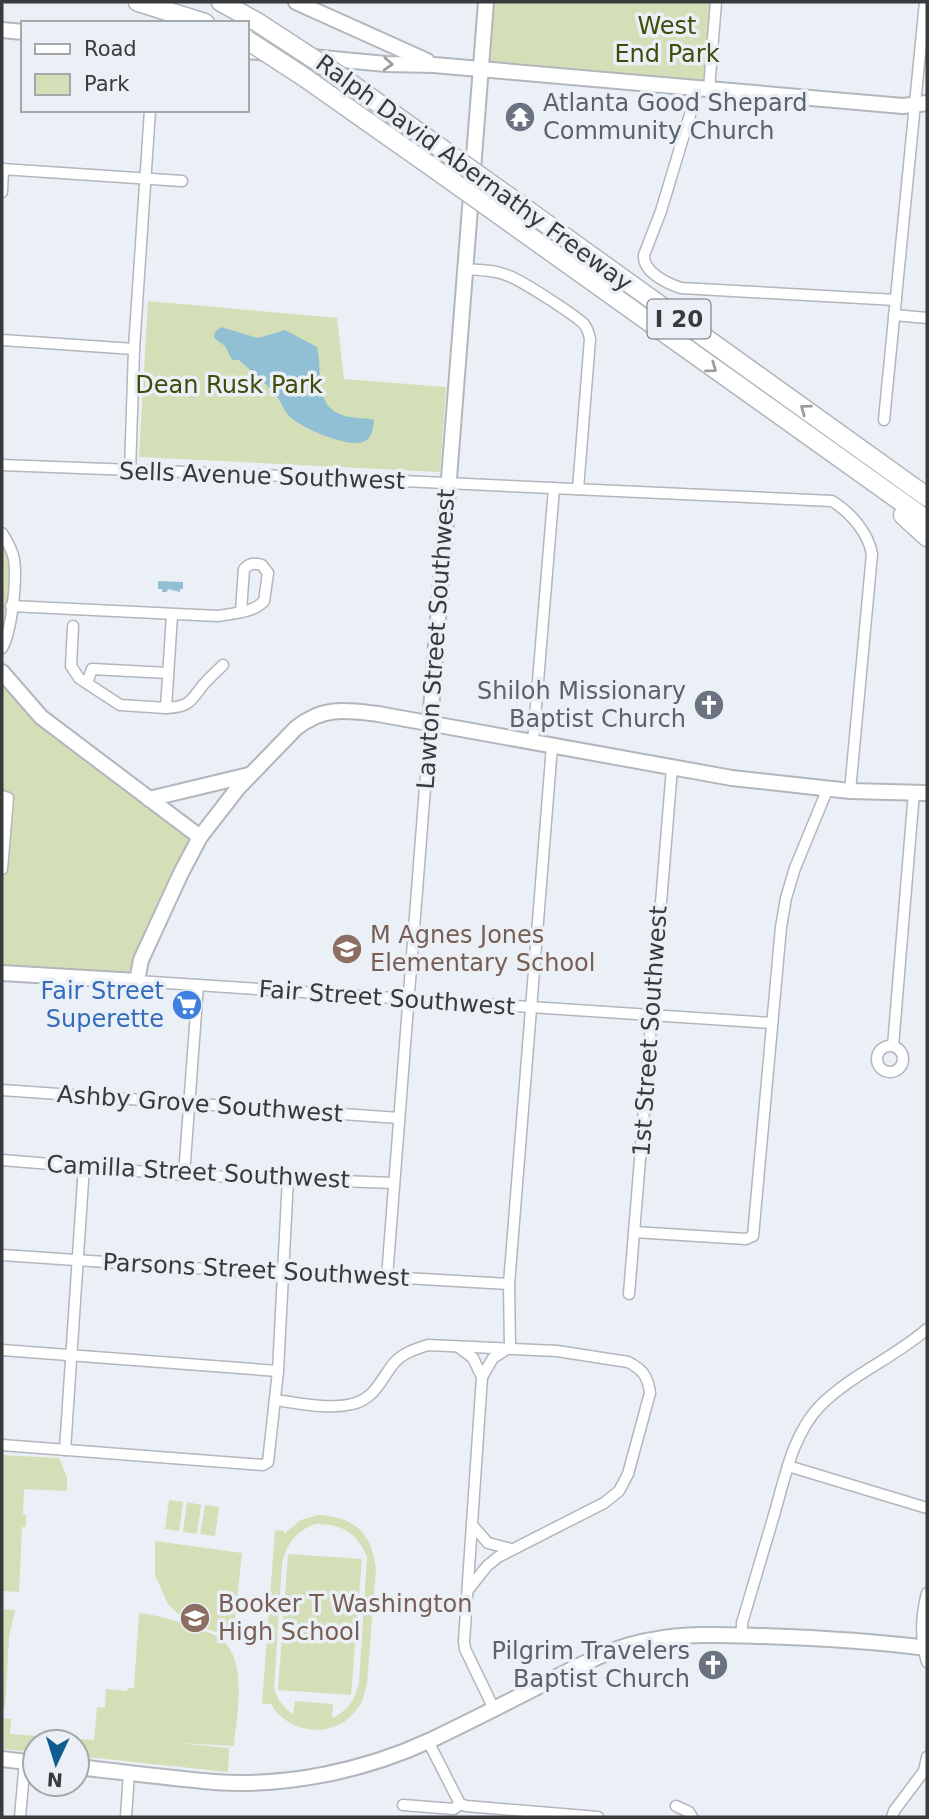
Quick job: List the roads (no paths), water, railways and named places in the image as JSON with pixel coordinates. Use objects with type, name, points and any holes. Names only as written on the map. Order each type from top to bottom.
[{"type":"highway","points":[[138,2],[177,9],[209,21]]},
{"type":"highway","name":"Ralph David Abernathy Freeway","points":[[221,2],[346,80],[927,497]]},
{"type":"highway","name":"Ralph David Abernathy Freeway","points":[[248,41],[446,177],[927,520]]},
{"type":"highway","points":[[860,449],[927,481]]},
{"type":"highway","points":[[837,457],[927,537]]},
{"type":"street","points":[[296,2],[434,65]]},
{"type":"street","name":"Lawton Street Southwest","points":[[387,1277],[486,2]]},
{"type":"street","points":[[716,2],[703,89],[644,254],[647,267],[668,283],[681,288],[896,300]]},
{"type":"street","points":[[884,421],[894,315],[921,104],[925,2]]},
{"type":"street","points":[[2,30],[21,32]]},
{"type":"street","points":[[341,60],[367,53],[376,39]]},
{"type":"street","points":[[248,51],[903,106],[921,104]]},
{"type":"street","points":[[130,471],[134,349],[150,112]]},
{"type":"street","points":[[2,192],[3,169],[182,181]]},
{"type":"street","points":[[465,269],[495,272],[511,277],[589,331],[578,489]]},
{"type":"street","points":[[894,315],[927,318]]},
{"type":"street","points":[[2,340],[134,349]]},
{"type":"street","name":"Sells Avenue Southwest","points":[[2,465],[824,499],[839,505],[851,518],[870,541],[872,554],[849,791]]},
{"type":"street","points":[[533,743],[554,488]]},
{"type":"street","points":[[2,533],[13,557],[15,575],[11,624],[2,648]]},
{"type":"street","points":[[11,606],[203,617],[241,611],[256,608],[264,601],[268,573],[262,565],[255,563],[244,569],[241,611]]},
{"type":"street","points":[[166,708],[172,615]]},
{"type":"street","points":[[73,626],[71,666],[79,678],[120,705],[180,707],[192,702],[204,684],[223,665]]},
{"type":"street","points":[[87,683],[93,669],[169,673]]},
{"type":"street","points":[[2,672],[41,717],[200,837]]},
{"type":"street","points":[[137,981],[141,960],[181,873],[200,837],[218,812],[296,728],[319,714],[347,710],[732,778],[849,791],[921,792],[892,1046]]},
{"type":"street","points":[[510,1348],[509,1284],[552,746]]},
{"type":"street","name":"1st Street Southwest","points":[[629,1294],[672,768]]},
{"type":"street","points":[[149,799],[251,774]]},
{"type":"street","points":[[634,1231],[747,1239],[753,1236],[780,927],[795,868],[828,788]]},
{"type":"street","points":[[2,796],[8,798],[2,869]]},
{"type":"street","name":"Fair Street Southwest","points":[[2,972],[772,1023]]},
{"type":"street","points":[[184,1175],[198,985]]},
{"type":"street","name":"Ashby Grove Southwest","points":[[2,1090],[399,1118]]},
{"type":"street","name":"Camilla Street Southwest","points":[[2,1160],[184,1175],[394,1183]]},
{"type":"street","points":[[65,1450],[84,1166]]},
{"type":"street","points":[[2,1445],[263,1465],[270,1458],[278,1371],[288,1178]]},
{"type":"street","name":"Parsons Street Southwest","points":[[2,1255],[283,1274],[509,1284]]},
{"type":"street","points":[[742,1636],[743,1623],[788,1466],[800,1434],[820,1407],[841,1388],[906,1347],[927,1329]]},
{"type":"street","points":[[275,1401],[335,1407],[353,1404],[373,1393],[395,1363],[409,1352],[428,1345],[557,1351],[628,1362],[638,1367],[645,1374],[650,1392],[628,1474],[619,1491],[604,1503],[511,1549],[487,1566],[468,1590]]},
{"type":"street","points":[[456,1346],[473,1358],[482,1377]]},
{"type":"street","points":[[494,1709],[465,1648],[482,1377],[494,1358],[510,1348]]},
{"type":"street","points":[[2,1350],[278,1371]]},
{"type":"street","points":[[788,1466],[927,1508]]},
{"type":"street","points":[[472,1525],[488,1543],[511,1549]]},
{"type":"street","points":[[91,1768],[214,1782],[285,1780],[354,1768],[428,1741],[595,1658],[629,1645],[676,1636],[830,1639],[926,1652],[922,1613],[927,1593]]},
{"type":"street","points":[[428,1741],[460,1804],[466,1807],[598,1817]]},
{"type":"street","points":[[892,1817],[924,1771],[927,1757]]},
{"type":"street","points":[[2,1759],[21,1761]]},
{"type":"street","points":[[126,1817],[129,1772]]},
{"type":"street","points":[[20,1817],[23,1798]]},
{"type":"street","points":[[403,1805],[454,1809],[460,1804]]},
{"type":"street","points":[[676,1806],[689,1812],[692,1817]]},
{"type":"water","points":[[221,327],[258,338],[285,330],[317,347],[321,386],[327,403],[342,415],[374,420],[369,438],[360,443],[350,443],[316,432],[290,417],[271,389],[239,360],[232,360],[225,346],[214,338],[215,332]]},
{"type":"water","points":[[158,581],[183,582],[183,589],[180,589],[180,592],[168,589],[167,592],[162,592],[162,589],[158,589]]},
{"type":"place","name":"Atlanta Good Shepard Community Church","points":[[520,117]]},
{"type":"place","name":"Shiloh Missionary Baptist Church","points":[[709,705]]},
{"type":"place","name":"M Agnes Jones Elementary School","points":[[347,949]]},
{"type":"place","name":"Fair Street Superette","points":[[187,1005]]},
{"type":"place","name":"Booker T Washington High School","points":[[195,1618]]},
{"type":"place","name":"Pilgrim Travelers Baptist Church","points":[[713,1665]]},
{"type":"park label","name":"West End Park","points":[[667,40]]},
{"type":"park label","name":"Dean Rusk Park","points":[[229,385]]}]
